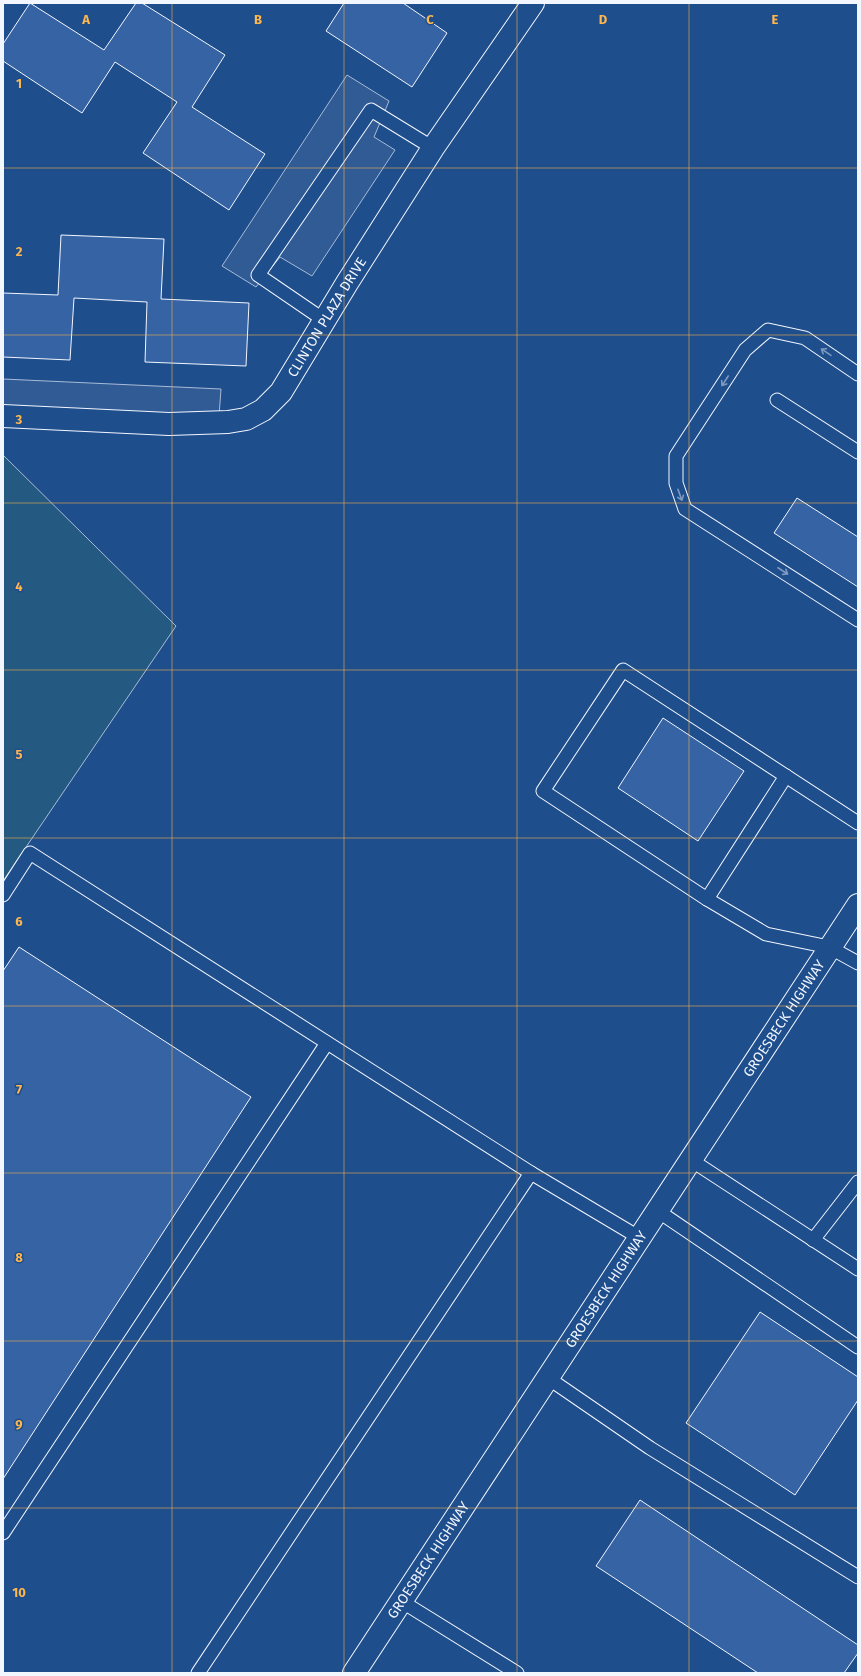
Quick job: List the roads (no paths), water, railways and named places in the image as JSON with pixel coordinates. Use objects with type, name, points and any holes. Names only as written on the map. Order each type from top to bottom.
[{"type":"main road","name":"CLINTON PLAZA DRIVE","points":[[3,416],[169,424],[228,422],[246,419],[263,410],[281,392],[347,283],[433,148],[533,3]]},
{"type":"main road","name":"GROESBECK HIGHWAY","points":[[354,1673],[658,1211],[829,947],[858,905]]},
{"type":"lane","points":[[324,320],[258,275],[372,110],[433,148]]},
{"type":"lane","points":[[858,374],[805,338],[768,330],[745,350],[676,456],[676,483],[685,509],[858,620]]},
{"type":"lane","points":[[777,400],[858,452]]},
{"type":"lane","points":[[858,823],[623,670],[543,791],[707,899],[766,934],[829,947],[858,963]]},
{"type":"lane","points":[[707,899],[786,776]]},
{"type":"lane","points":[[3,895],[30,853],[531,1173],[640,1238]]},
{"type":"lane","points":[[3,1533],[327,1043]]},
{"type":"lane","points":[[691,1160],[858,1269]]},
{"type":"lane","points":[[198,1673],[531,1173]]},
{"type":"lane","points":[[814,1240],[858,1182]]},
{"type":"lane","points":[[658,1211],[858,1348]]},
{"type":"lane","points":[[548,1378],[650,1448],[858,1577]]},
{"type":"lane","points":[[401,1601],[516,1673]]}]
